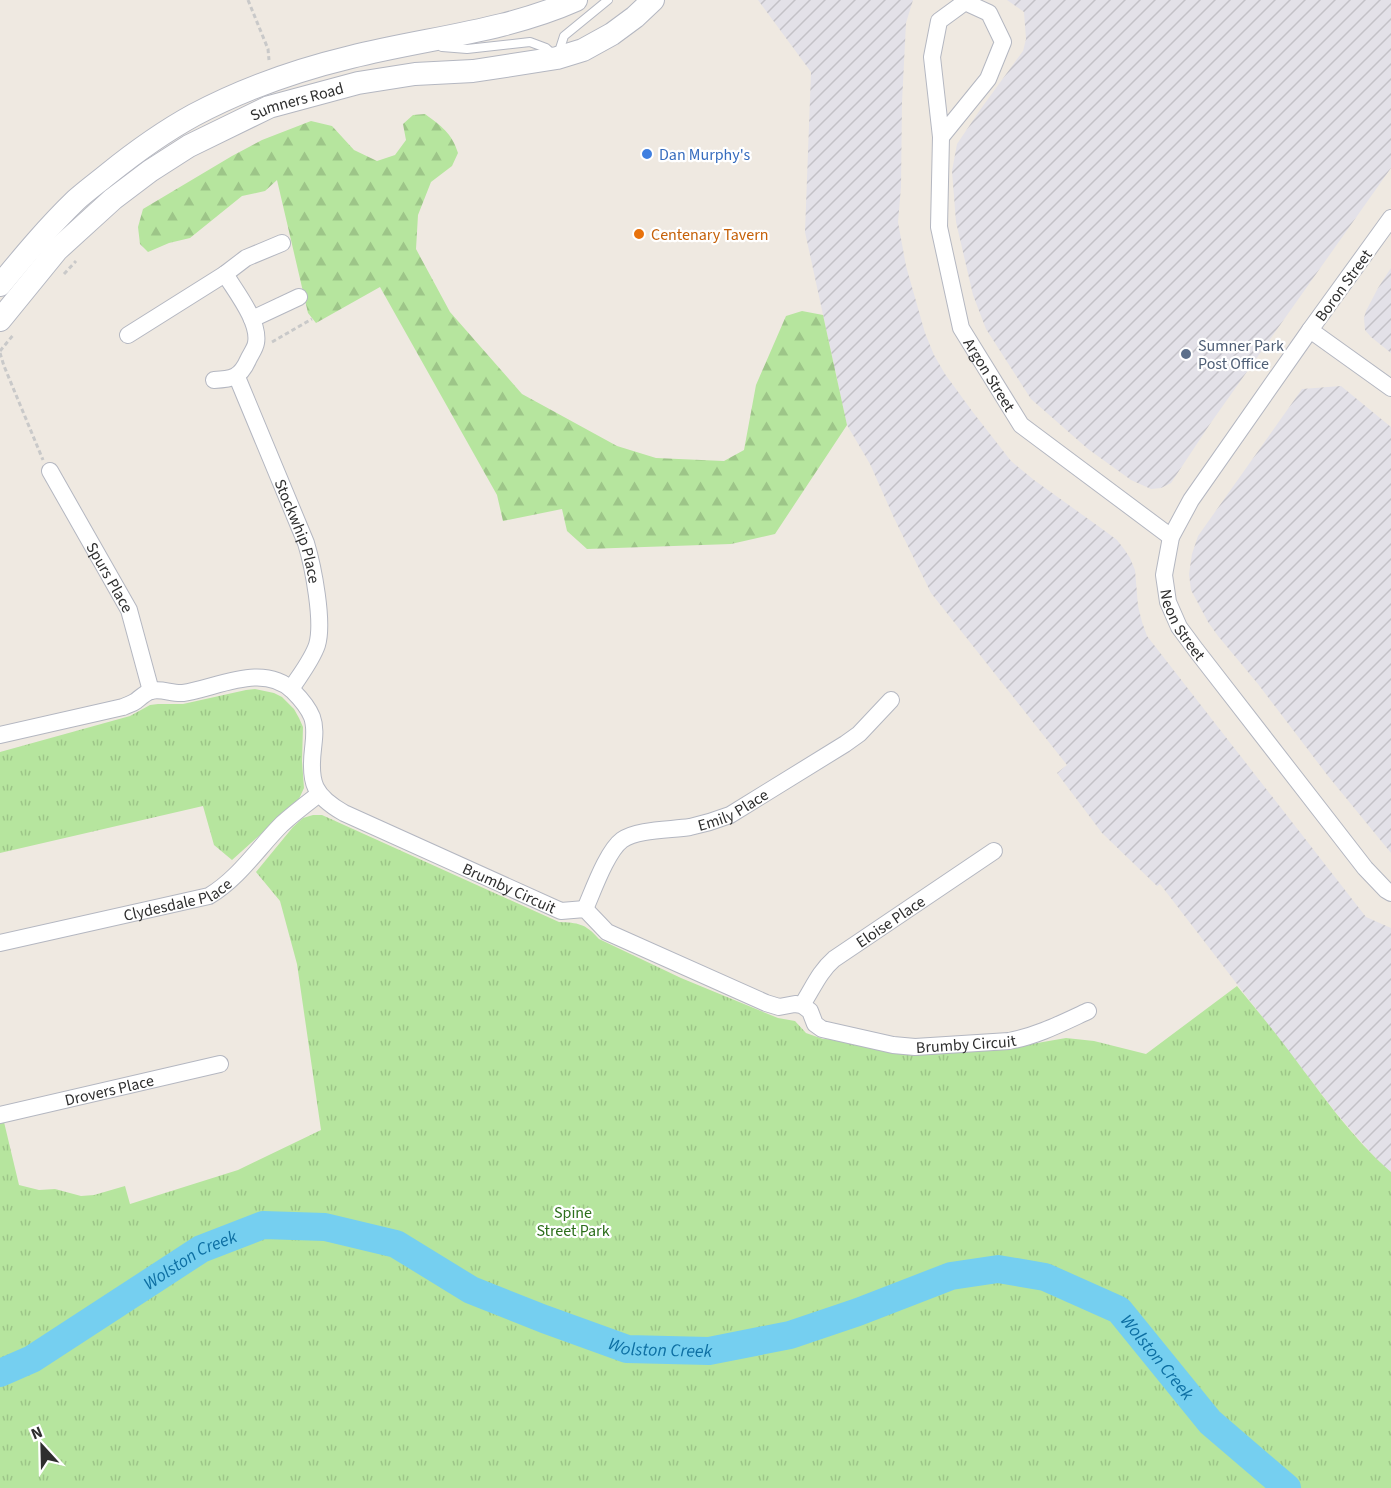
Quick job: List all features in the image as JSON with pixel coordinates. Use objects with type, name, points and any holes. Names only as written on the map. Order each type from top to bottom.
[{"type":"main road","name":"Sumners Road","points":[[0,285],[36,241],[78,199],[134,153],[193,116],[282,77],[352,57],[504,25],[537,16],[576,0]]},
{"type":"main road","name":"Sumners Road","points":[[7,327],[57,250],[113,199],[150,171],[189,147],[269,107],[369,81],[415,74],[473,71],[557,58],[583,50],[612,34],[635,17],[652,0]]},
{"type":"street","name":"Argon Street","points":[[941,137],[988,79],[1003,42],[989,13],[965,2],[939,21],[932,57],[941,137],[939,227],[961,328],[1021,425],[1171,537]]},
{"type":"street","name":"Boron Street","points":[[1391,218],[1310,330],[1391,388]]},
{"type":"street","points":[[128,335],[225,274],[246,258],[282,243]]},
{"type":"street","points":[[214,380],[229,380],[237,376],[245,367],[256,342],[252,319],[225,274]]},
{"type":"street","points":[[252,319],[299,297]]},
{"type":"street","name":"Neon Street","points":[[1310,330],[1191,500],[1171,537],[1164,575],[1168,602],[1179,627],[1365,868],[1391,893]]},
{"type":"street","name":"Stockwhip Place","points":[[237,376],[306,543],[312,563],[319,628],[317,644],[291,689]]},
{"type":"street","name":"Spurs Place","points":[[50,471],[129,610],[152,691]]},
{"type":"street","points":[[0,735],[123,707],[152,691],[184,693],[244,679],[261,678],[276,681],[291,689],[305,704],[312,718],[315,733],[312,777],[319,794]]},
{"type":"street","name":"Emily Place","points":[[585,909],[609,856],[621,841],[633,834],[690,827],[713,822],[730,815],[845,744],[859,734],[891,700]]},
{"type":"street","name":"Brumby Circuit","points":[[319,794],[331,806],[344,813],[561,911],[585,909]]},
{"type":"street","name":"Clydesdale Place","points":[[0,943],[209,896],[236,874],[283,823],[319,794]]},
{"type":"street","name":"Eloise Place","points":[[802,1005],[818,976],[834,959],[994,851]]},
{"type":"street","points":[[585,909],[607,932],[766,1003],[779,1007],[802,1005]]},
{"type":"street","name":"Brumby Circuit","points":[[802,1005],[810,1011],[815,1024],[822,1029],[892,1045],[915,1047],[1024,1038],[1088,1011]]},
{"type":"street","name":"Drovers Place","points":[[0,1115],[220,1064]]},
{"type":"lane","points":[[412,45],[467,49],[530,42],[546,48],[557,58],[564,36],[608,0]]},
{"type":"path","points":[[248,0],[268,49],[269,60]]},
{"type":"path","points":[[58,281],[77,259]]},
{"type":"path","points":[[256,342],[269,344],[312,319]]},
{"type":"path","points":[[7,327],[0,352],[39,451],[50,471]]},
{"type":"shaded area","points":[[758,0],[913,0],[906,23],[898,222],[906,266],[925,333],[945,374],[1011,461],[1117,540],[1130,558],[1135,570],[1138,606],[1147,636],[1366,917],[1391,928],[1391,1172],[1379,1162],[1337,1114],[1160,884],[1157,886],[1102,833],[1057,773],[1067,765],[931,593],[870,464],[847,425],[805,232],[811,72]]},
{"type":"shaded area","points":[[1007,0],[1391,0],[1391,168],[1210,424],[1171,483],[1161,488],[1151,489],[1131,480],[1088,449],[1031,399],[986,329],[973,295],[956,222],[952,171],[957,144],[1023,51],[1026,39],[1024,12]]},
{"type":"shaded area","points":[[1391,268],[1391,353],[1365,330],[1364,318],[1378,288]]},
{"type":"shaded area","points":[[1341,386],[1391,427],[1391,853],[1218,636],[1191,590],[1189,574],[1198,536],[1302,389]]},
{"type":"green space","points":[[425,114],[449,135],[458,153],[452,166],[431,182],[418,215],[416,249],[450,312],[522,394],[617,446],[656,458],[724,461],[744,450],[756,385],[786,316],[802,311],[823,315],[847,425],[775,534],[731,544],[587,549],[567,531],[562,509],[503,521],[497,495],[380,287],[316,323],[308,313],[277,180],[265,191],[242,196],[190,238],[169,243],[148,252],[140,244],[138,227],[143,209],[262,140],[311,121],[332,126],[354,150],[377,161],[395,155],[406,140],[403,124],[413,115]]},
{"type":"green space","points":[[255,689],[282,697],[299,718],[303,727],[304,788],[298,801],[232,860],[214,845],[203,806],[0,853],[0,752],[130,716],[150,705],[183,704]]},
{"type":"green space","name":"Spine Street Park","points":[[322,815],[559,922],[581,925],[599,939],[681,978],[778,1018],[795,1021],[806,1033],[823,1039],[1020,1046],[1066,1038],[1094,1041],[1146,1054],[1237,986],[1338,1116],[1391,1172],[1391,1488],[0,1488],[0,1123],[4,1122],[19,1185],[39,1190],[55,1189],[81,1196],[94,1195],[125,1186],[130,1204],[238,1170],[321,1130],[297,964],[280,901],[256,872],[293,827],[303,818]]},
{"type":"waterway","name":"Wolston Creek","points":[[0,1373],[32,1359],[201,1249],[263,1225],[325,1227],[396,1244],[471,1290],[627,1349],[709,1351],[790,1335],[858,1312],[951,1276],[998,1269],[1045,1277],[1119,1310],[1210,1422],[1287,1488]]},
{"type":"place","name":"Dan Murphy's","points":[[647,154]]},
{"type":"place","name":"Centenary Tavern","points":[[639,234]]},
{"type":"place","name":"Sumner Park Post Office","points":[[1186,354]]}]
